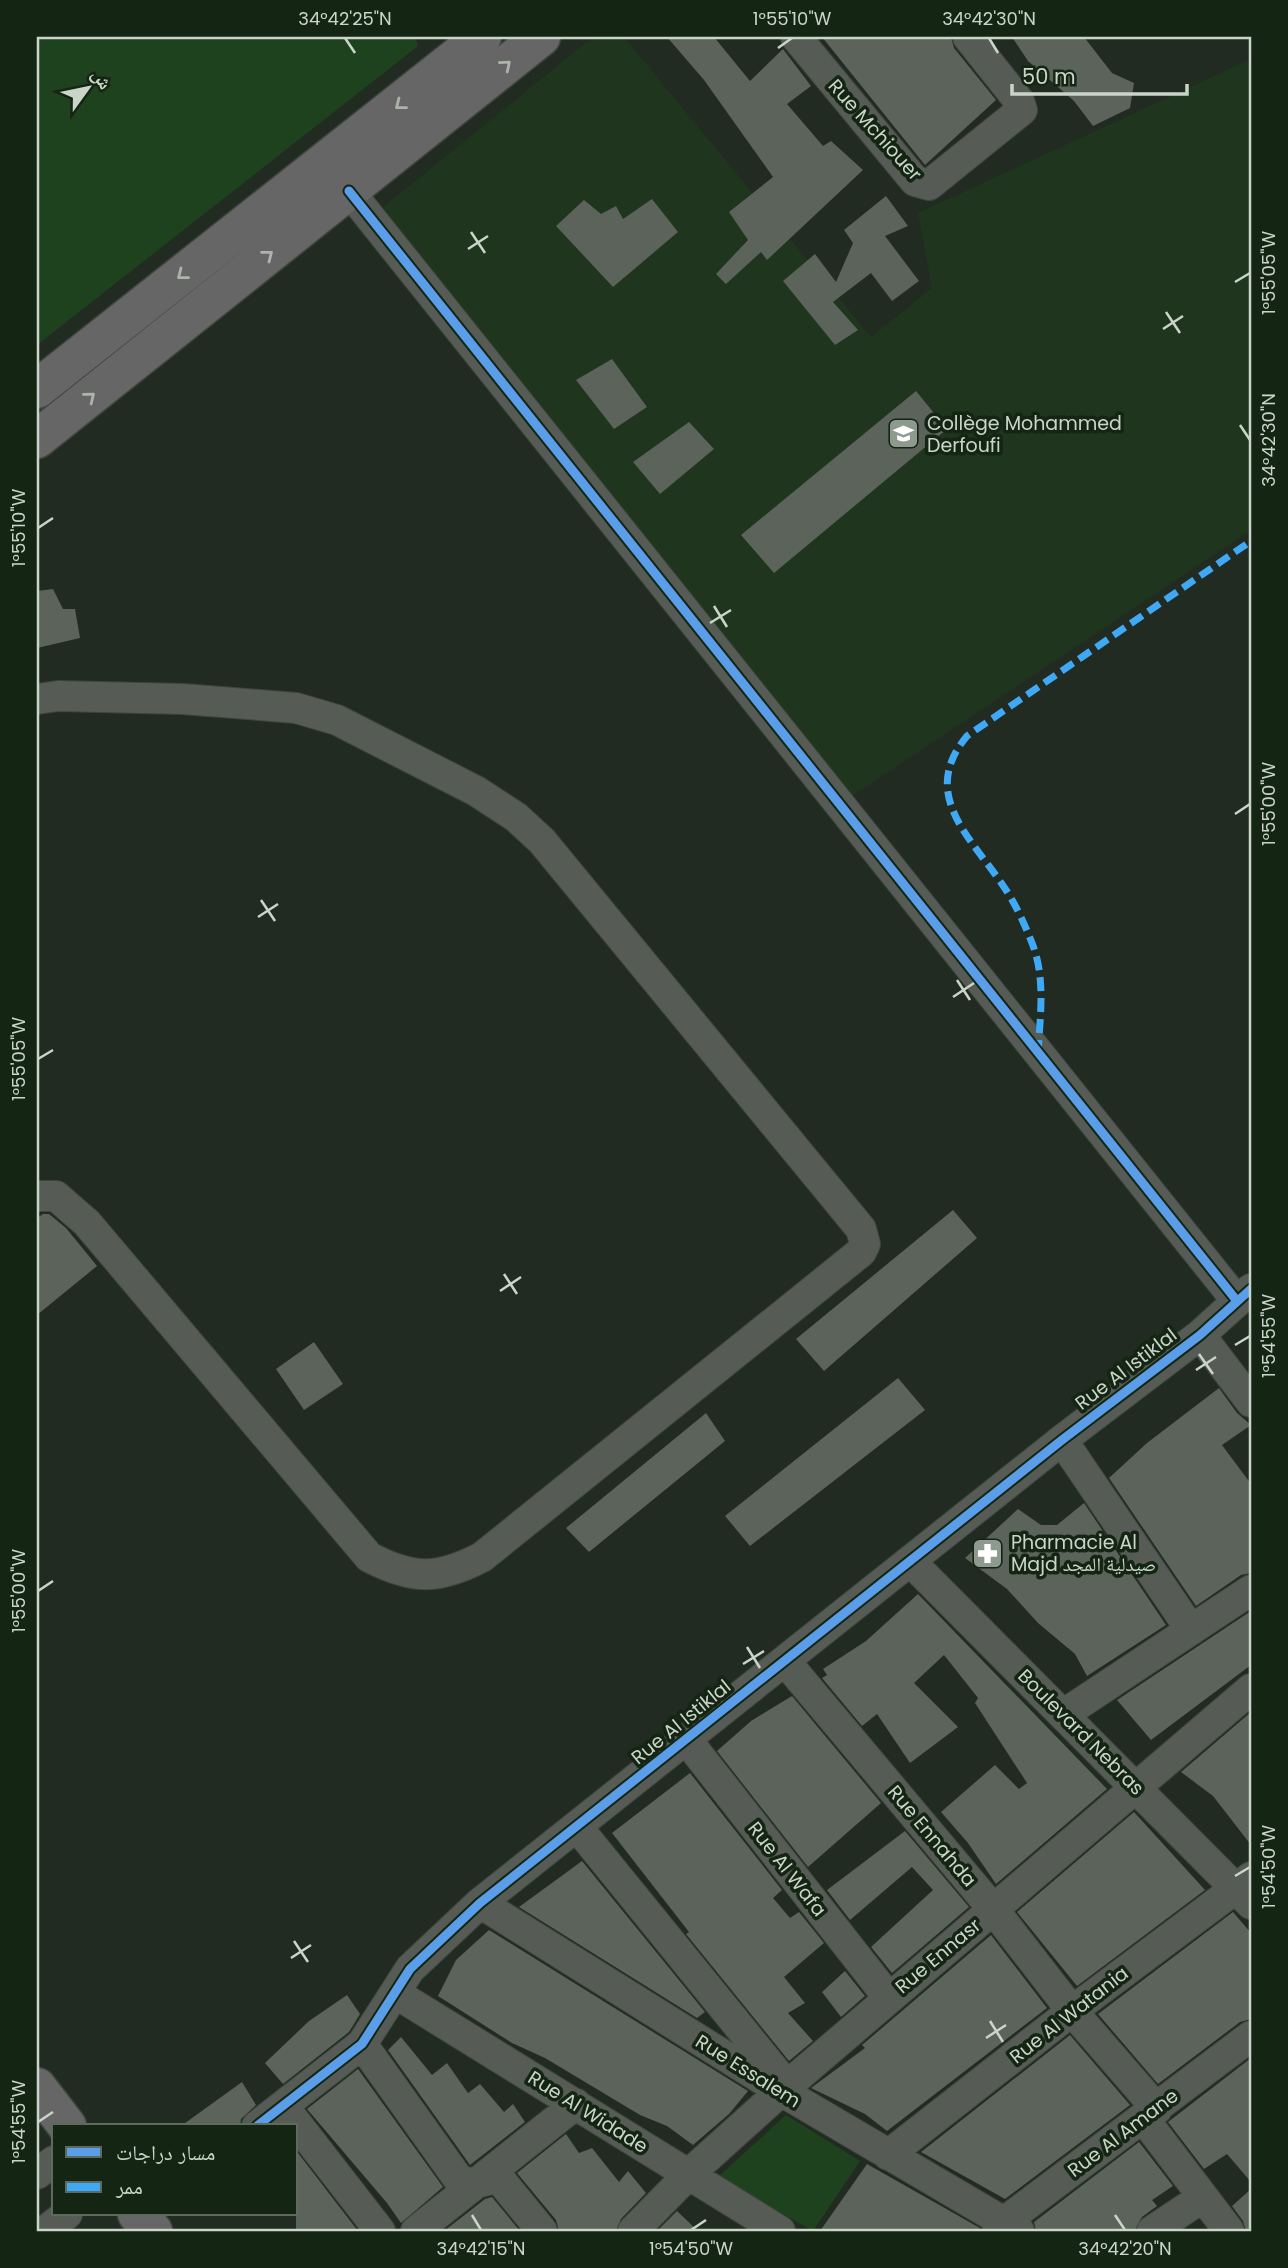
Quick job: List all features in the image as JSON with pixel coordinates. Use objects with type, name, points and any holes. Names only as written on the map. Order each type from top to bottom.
[{"type":"main road","points":[[37,439],[349,191],[482,37]]},
{"type":"main road","points":[[37,389],[456,64],[541,37]]},
{"type":"main road","points":[[37,2087],[65,2124]]},
{"type":"street","name":"Rue Mchiouer","points":[[796,37],[915,181],[929,185],[1022,110],[1019,101],[968,37]]},
{"type":"street","points":[[349,191],[1244,1295]]},
{"type":"street","points":[[37,699],[58,696],[183,699],[296,708],[337,720],[475,791],[516,817],[542,841],[816,1171],[861,1229],[865,1244],[861,1252],[807,1297],[482,1558],[456,1571],[427,1576],[397,1571],[369,1557],[87,1223],[56,1196],[37,1196]]},
{"type":"street","name":"Rue Al Istiklal","points":[[260,2124],[362,2044],[410,1969],[480,1903],[578,1828],[1062,1440],[1200,1335],[1244,1295]]},
{"type":"street","points":[[1200,1335],[1251,1402]]},
{"type":"street","points":[[1062,1440],[1191,1630]]},
{"type":"street","name":"Boulevard Nebras","points":[[911,1561],[1137,1787],[1246,1890]]},
{"type":"street","points":[[1064,1714],[1251,1590]]},
{"type":"street","name":"Rue Ennahda","points":[[785,1661],[993,1909],[1151,2114],[1203,2197],[1229,2231]]},
{"type":"street","name":"Rue Ennasr","points":[[633,2231],[689,2174],[888,1997],[1251,1689]]},
{"type":"street","name":"Rue Al Wafa","points":[[686,1740],[888,1997]]},
{"type":"street","points":[[578,1828],[784,2089]]},
{"type":"street","name":"Rue Al Watania","points":[[888,2155],[1072,2011],[1246,1890]]},
{"type":"street","name":"Rue Essalem","points":[[480,1903],[1007,2228]]},
{"type":"street","name":"Rue Al Widade","points":[[395,1993],[780,2231]]},
{"type":"street","name":"Rue Al Amane","points":[[1007,2228],[1251,2036]]},
{"type":"street","points":[[362,2044],[459,2180],[473,2184],[498,2176],[542,2231]]},
{"type":"street","points":[[416,2231],[576,2104]]},
{"type":"street","points":[[283,2106],[297,2124]]},
{"type":"street","points":[[298,2125],[380,2231]]},
{"type":"street","points":[[37,2174],[52,2163]]},
{"type":"street","points":[[1152,2231],[1203,2197]]},
{"type":"street","points":[[45,2231],[64,2216]]},
{"type":"shaded area","points":[[37,37],[415,37],[418,46],[37,345]]},
{"type":"shaded area","name":"Collège Mohammed Derfoufi","points":[[593,37],[624,37],[871,337],[932,288],[918,213],[1251,59],[1251,530],[851,797],[377,212]]},
{"type":"shaded area","points":[[786,2115],[860,2161],[813,2231],[718,2177]]},
{"type":"building","points":[[667,37],[714,37],[750,81],[783,49],[811,86],[787,104],[823,146],[831,141],[863,170],[767,260],[761,252],[726,284],[716,274],[748,240],[729,212],[773,177],[704,80]]},
{"type":"building","points":[[822,37],[951,37],[954,48],[996,100],[925,165]]},
{"type":"building","points":[[1012,37],[1084,37],[1112,73],[1134,83],[1130,108],[1093,126],[1074,101],[1028,61]]},
{"type":"building","points":[[886,196],[908,226],[885,236],[919,281],[892,301],[871,273],[833,302],[858,330],[835,345],[783,281],[815,254],[836,282],[853,243],[844,230]]},
{"type":"building","points":[[652,199],[678,232],[613,287],[556,226],[584,200],[601,214],[616,206],[623,219]]},
{"type":"building","points":[[612,359],[647,407],[614,429],[576,380]]},
{"type":"building","points":[[916,391],[947,429],[774,573],[741,535]]},
{"type":"building","points":[[689,422],[714,449],[660,494],[633,462]]},
{"type":"building","points":[[53,589],[63,609],[75,609],[80,638],[37,648],[37,591]]},
{"type":"building","points":[[953,1210],[977,1238],[824,1371],[796,1339]]},
{"type":"building","points":[[49,1214],[66,1228],[97,1266],[37,1315],[37,1218]]},
{"type":"building","points":[[314,1342],[343,1384],[304,1410],[276,1369]]},
{"type":"building","points":[[898,1378],[925,1410],[750,1546],[725,1516]]},
{"type":"building","points":[[1219,1388],[1237,1413],[1251,1425],[1222,1445],[1251,1484],[1251,1573],[1241,1575],[1196,1606],[1109,1478],[1147,1443]]},
{"type":"building","points":[[706,1413],[725,1441],[589,1552],[566,1528]]},
{"type":"building","points":[[1084,1503],[1166,1625],[1087,1676],[1075,1654],[1038,1623],[1007,1589],[965,1558],[1018,1509],[1041,1525],[1057,1525]]},
{"type":"building","points":[[918,1594],[1107,1789],[996,1884],[968,1843],[941,1812],[995,1765],[1019,1789],[1027,1783],[975,1703],[978,1698],[944,1655],[914,1683],[958,1727],[910,1763],[877,1714],[862,1726],[822,1678],[827,1675],[823,1669],[866,1641]]},
{"type":"building","points":[[1251,1611],[1251,1665],[1151,1740],[1117,1700]]},
{"type":"building","points":[[792,1696],[881,1803],[808,1867],[717,1751],[751,1721]]},
{"type":"building","points":[[1251,1712],[1251,1845],[1213,1796],[1181,1772]]},
{"type":"building","points":[[690,1773],[782,1890],[773,1898],[790,1918],[799,1912],[824,1943],[784,1977],[805,2003],[788,2013],[813,2041],[789,2061],[686,1934],[689,1932],[612,1833]]},
{"type":"building","points":[[1134,1812],[1205,1890],[1077,1986],[1017,1912]]},
{"type":"building","points":[[905,1831],[969,1907],[892,1973],[871,1947],[933,1890],[912,1867],[850,1920],[827,1890]]},
{"type":"building","points":[[582,1861],[705,2012],[697,2018],[519,1907]]},
{"type":"building","points":[[1233,1912],[1251,1933],[1251,2019],[1240,2022],[1158,2084],[1098,2014]]},
{"type":"building","points":[[489,1930],[748,2091],[729,2114],[693,2145],[667,2126],[640,2115],[545,2058],[512,2043],[438,1996],[456,1960]]},
{"type":"building","points":[[991,1935],[1047,2008],[887,2131],[865,2114],[811,2088],[865,2048],[862,2045]]},
{"type":"building","points":[[845,1971],[865,1996],[841,2017],[822,1992]]},
{"type":"building","points":[[347,1995],[360,2014],[349,2032],[283,2084],[265,2063],[309,2021]]},
{"type":"building","points":[[1070,2035],[1130,2105],[1005,2199],[921,2152]]},
{"type":"building","points":[[401,2037],[432,2075],[447,2063],[468,2093],[480,2084],[504,2112],[513,2104],[525,2122],[470,2165],[388,2050]]},
{"type":"building","points":[[1251,2058],[1251,2182],[1227,2154],[1204,2169],[1168,2122]]},
{"type":"building","points":[[358,2069],[443,2187],[401,2223],[307,2109]]},
{"type":"building","points":[[242,2082],[256,2105],[241,2119],[240,2124],[184,2124]]},
{"type":"building","points":[[566,2134],[579,2153],[592,2148],[619,2182],[628,2171],[646,2193],[621,2219],[616,2231],[559,2231],[556,2220],[517,2173]]},
{"type":"building","points":[[1139,2142],[1173,2186],[1152,2200],[1157,2206],[1142,2217],[1135,2231],[1036,2231],[1034,2222]]},
{"type":"building","points":[[298,2153],[358,2231],[296,2231],[298,2216]]},
{"type":"building","points":[[867,2164],[980,2228],[980,2231],[820,2231]]},
{"type":"building","points":[[1251,2189],[1251,2231],[1246,2231],[1243,2221],[1232,2206]]},
{"type":"building","points":[[492,2197],[520,2231],[444,2231],[485,2199]]},
{"type":"building","points":[[677,2211],[698,2231],[657,2231]]},
{"type":"marked path","points":[[1038,1054],[1041,997],[1036,956],[1010,896],[956,817],[949,798],[948,778],[953,758],[967,736],[1251,541]]},
{"type":"cycle path","points":[[349,191],[1237,1301]]},
{"type":"cycle path","points":[[260,2124],[362,2044],[410,1969],[480,1903],[1062,1440],[1200,1335],[1251,1289]]},
{"type":"place","name":"Collège Mohammed Derfoufi","points":[[904,434]]},
{"type":"place","name":"Pharmacie Al Majd صيدلية المجد","points":[[988,1553]]}]
